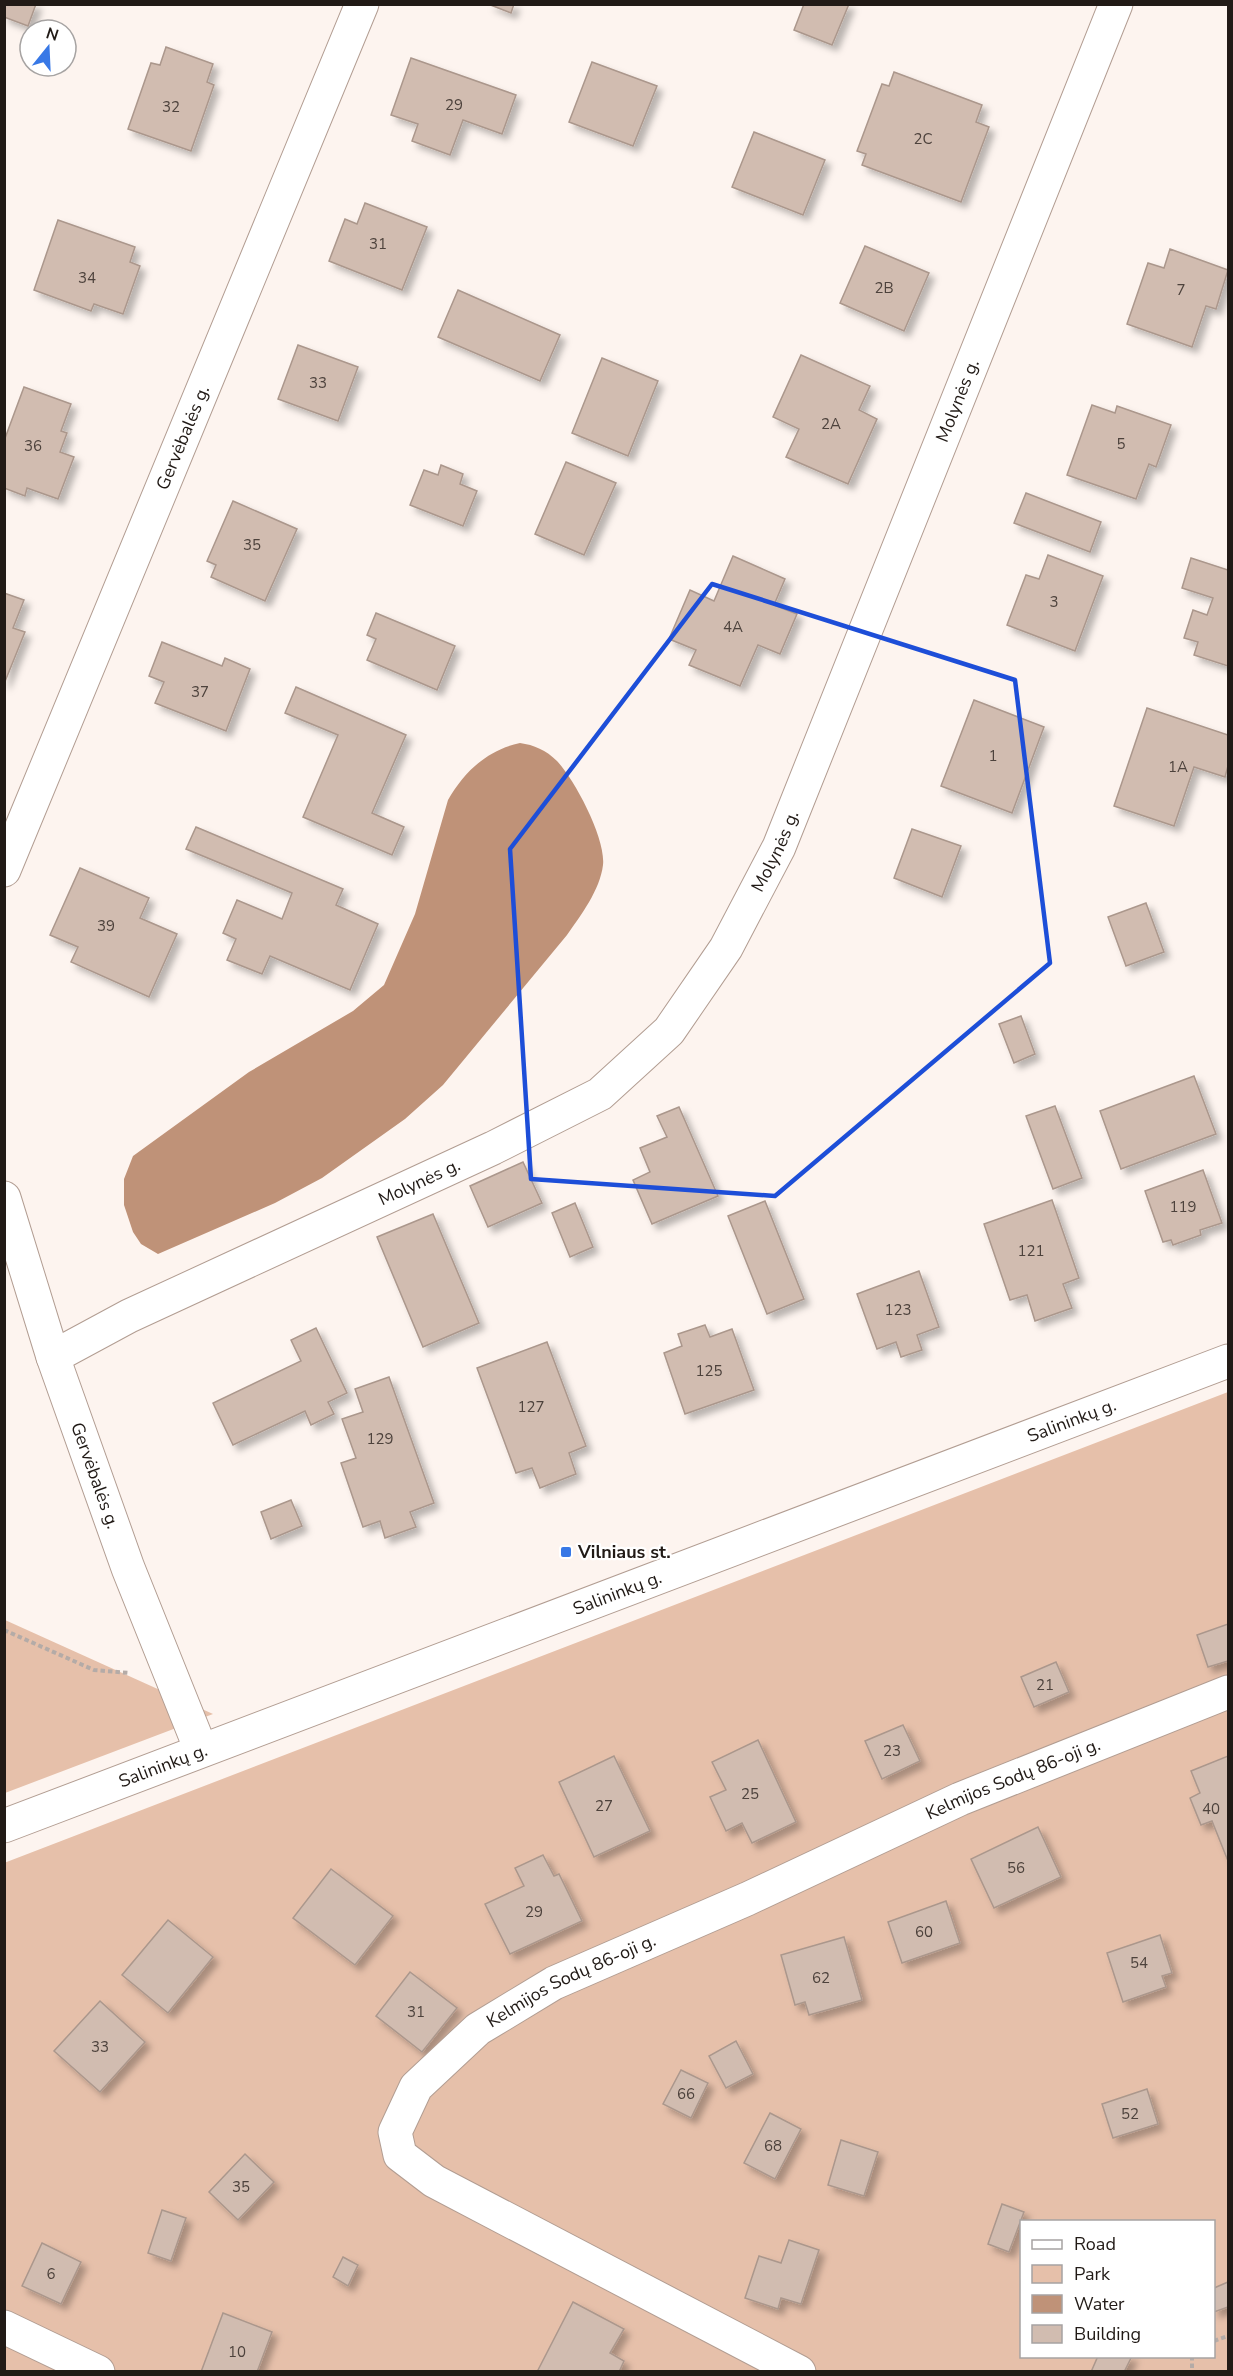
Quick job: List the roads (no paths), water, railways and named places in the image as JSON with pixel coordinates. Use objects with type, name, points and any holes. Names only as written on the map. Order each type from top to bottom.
[{"type":"street","name":"Gervėbalės g.","points":[[4,870],[362,4]]},
{"type":"street","name":"Molynės g.","points":[[52,1357],[129,1316],[492,1148],[600,1094],[669,1031],[726,948],[779,847],[1116,4]]},
{"type":"street","name":"Gervėbalės g.","points":[[4,1198],[52,1357],[165,1665],[201,1750]]},
{"type":"street","name":"Salininkų g.","points":[[4,1826],[1228,1361]]},
{"type":"street","name":"Kelmijos Sodų 86-oji g.","points":[[799,2372],[434,2181],[400,2155],[395,2132],[416,2086],[477,2029],[554,1983],[747,1899],[960,1799],[1228,1692]]},
{"type":"street","points":[[4,2327],[98,2372]]},
{"type":"water","points":[[520,743],[544,751],[557,761],[580,795],[600,840],[603,865],[598,884],[567,935],[443,1085],[405,1119],[322,1178],[275,1203],[158,1254],[141,1244],[133,1232],[124,1205],[124,1179],[133,1156],[249,1072],[353,1011],[384,985],[415,914],[448,800],[461,780],[478,764],[497,751]]},
{"type":"place","name":"Vilniaus st.","points":[[566,1552]]}]
